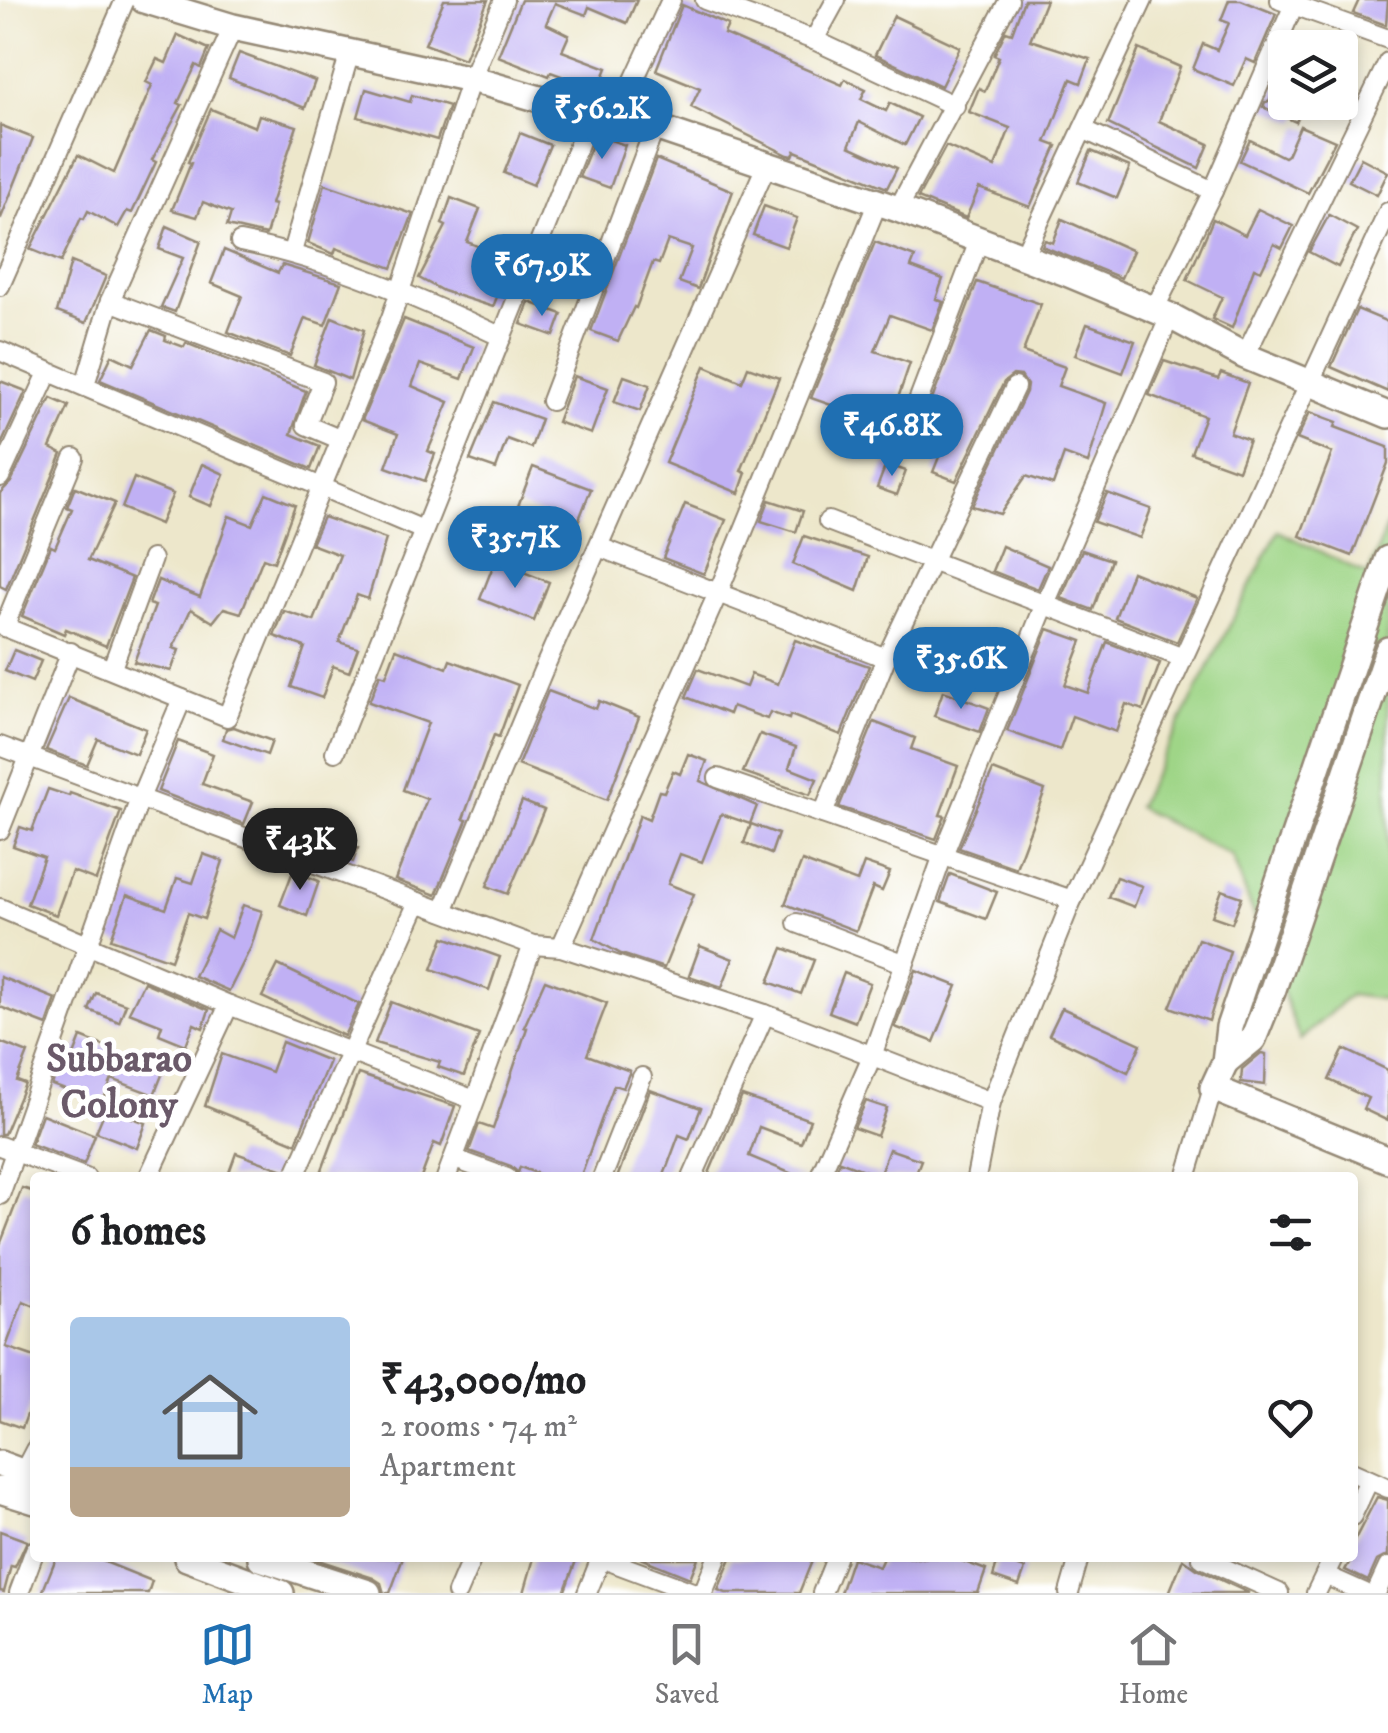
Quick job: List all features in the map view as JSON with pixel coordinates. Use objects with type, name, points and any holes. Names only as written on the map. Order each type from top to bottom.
[{"type":"street","points":[[0,286],[125,0]]},
{"type":"street","points":[[146,0],[234,27],[471,79],[602,118],[655,126],[888,206],[1162,313],[1245,356],[1388,415]]},
{"type":"street","points":[[74,458],[2,626],[227,717],[401,290],[471,79],[504,0]]},
{"type":"street","points":[[335,752],[502,336],[602,118],[671,0]]},
{"type":"street","points":[[705,0],[814,40],[955,106]]},
{"type":"street","points":[[814,40],[836,0]]},
{"type":"street","points":[[562,947],[888,206],[955,106],[1009,0]]},
{"type":"street","points":[[1022,258],[1143,0]]},
{"type":"street","points":[[823,1172],[872,1056],[943,855],[1290,2],[1388,39]]},
{"type":"street","points":[[85,386],[110,301],[234,27]]},
{"type":"street","points":[[292,252],[350,52]]},
{"type":"street","points":[[1245,356],[1388,62]]},
{"type":"street","points":[[550,401],[655,126]]},
{"type":"street","points":[[1083,129],[1213,190]]},
{"type":"street","points":[[443,912],[766,166]]},
{"type":"street","points":[[977,1172],[991,1102],[1072,900],[1388,212]]},
{"type":"street","points":[[904,438],[979,241]]},
{"type":"street","points":[[240,242],[292,252],[401,290],[502,336]]},
{"type":"street","points":[[110,301],[323,382],[306,425],[339,438]]},
{"type":"street","points":[[0,351],[423,530]]},
{"type":"street","points":[[1,471],[48,373]]},
{"type":"street","points":[[824,814],[886,658],[1015,387]]},
{"type":"street","points":[[828,520],[1183,658]]},
{"type":"street","points":[[599,546],[886,658]]},
{"type":"street","points":[[1188,1172],[1213,1088],[1225,1062],[1229,1027],[1388,559]]},
{"type":"street","points":[[112,668],[152,560]]},
{"type":"street","points":[[1225,1062],[1253,1039],[1272,992],[1382,683],[1388,650]]},
{"type":"street","points":[[0,830],[71,652]]},
{"type":"street","points":[[1350,671],[1382,683]]},
{"type":"street","points":[[0,1195],[8,1149],[88,948],[140,798],[182,699]]},
{"type":"street","points":[[0,746],[533,945],[562,947],[765,1014],[991,1102]]},
{"type":"street","points":[[718,778],[1072,900]]},
{"type":"street","points":[[297,1172],[418,902]]},
{"type":"street","points":[[0,908],[88,948],[474,1100]]},
{"type":"street","points":[[797,923],[902,963]]},
{"type":"street","points":[[449,1172],[533,945]]},
{"type":"street","points":[[151,1172],[229,1005]]},
{"type":"street","points":[[695,1172],[765,1014]]},
{"type":"street","points":[[604,1172],[642,1077]]},
{"type":"street","points":[[1213,1088],[1388,1160]]},
{"type":"street","points":[[8,1149],[70,1172]]},
{"type":"street","points":[[455,1159],[491,1172]]},
{"type":"street","points":[[1361,1476],[1388,1488]]},
{"type":"street","points":[[0,1490],[30,1500]]},
{"type":"street","points":[[18,1593],[30,1562]]},
{"type":"street","points":[[198,1562],[282,1593],[296,1563],[368,1593]]},
{"type":"street","points":[[457,1593],[470,1562]]},
{"type":"street","points":[[587,1593],[599,1562]]},
{"type":"street","points":[[612,1562],[695,1593]]},
{"type":"street","points":[[703,1593],[715,1562]]},
{"type":"street","points":[[822,1593],[834,1562]]},
{"type":"street","points":[[1069,1593],[1078,1562]]},
{"type":"street","points":[[1208,1562],[1247,1586],[1279,1593]]},
{"type":"street","points":[[1316,1593],[1329,1566],[1365,1593]]},
{"type":"street","points":[[1376,1593],[1388,1566]]},
{"type":"green space","points":[[1388,524],[1388,1000],[1350,995],[1300,1040],[1232,856],[1137,807],[1278,531],[1368,575]]},
{"type":"building","points":[[444,0],[488,0],[464,59],[425,44]]},
{"type":"building","points":[[521,0],[637,0],[627,23],[589,7],[586,15],[555,3],[546,24],[569,35],[562,51],[607,68],[598,90],[498,56]]},
{"type":"building","points":[[1024,0],[1046,0],[1030,40],[1090,59],[1081,83],[1071,79],[1046,142],[1057,146],[1030,207],[979,188],[966,218],[918,198],[946,146],[995,167],[1010,128],[969,112],[979,88],[985,91],[999,57],[994,55],[1006,31],[1012,33]]},
{"type":"building","points":[[1229,0],[1241,0],[1276,14],[1255,63],[1246,59],[1234,86],[1193,69],[1203,44],[1217,50],[1229,23],[1221,20]]},
{"type":"building","points":[[1359,0],[1388,0],[1386,25],[1353,13]]},
{"type":"building","points":[[682,5],[728,25],[724,34],[842,85],[845,79],[866,89],[861,99],[886,111],[890,103],[919,117],[905,145],[859,122],[849,146],[897,168],[887,188],[795,151],[793,156],[788,155],[691,107],[700,88],[656,70]]},
{"type":"building","points":[[894,16],[960,47],[941,86],[875,55]]},
{"type":"building","points":[[178,35],[209,49],[201,68],[196,65],[178,103],[182,105],[152,160],[156,162],[132,213],[127,211],[118,227],[88,211],[61,262],[30,249],[78,155],[114,173],[152,85],[146,82],[157,59],[166,63]]},
{"type":"building","points":[[1139,49],[1180,67],[1159,121],[1209,144],[1199,168],[1108,124]]},
{"type":"building","points":[[239,53],[315,81],[305,108],[229,78]]},
{"type":"building","points":[[366,89],[410,102],[412,95],[449,106],[437,140],[358,117]]},
{"type":"building","points":[[211,109],[255,127],[259,115],[297,126],[271,204],[275,205],[266,235],[227,226],[231,213],[203,202],[197,217],[172,210]]},
{"type":"building","points":[[0,125],[33,138],[1,218],[0,218]]},
{"type":"building","points":[[1300,126],[1335,141],[1308,193],[1240,161],[1250,140],[1284,157]]},
{"type":"building","points":[[520,133],[550,145],[533,185],[504,173]]},
{"type":"building","points":[[596,135],[625,145],[610,188],[579,177]]},
{"type":"building","points":[[1091,151],[1130,167],[1117,198],[1078,182]]},
{"type":"building","points":[[1361,158],[1388,172],[1377,195],[1349,181]]},
{"type":"building","points":[[656,159],[733,191],[698,289],[679,282],[692,248],[668,240],[659,264],[653,262],[636,308],[618,341],[591,331]]},
{"type":"building","points":[[325,184],[413,214],[392,268],[336,248],[334,254],[308,243]]},
{"type":"building","points":[[451,198],[480,209],[467,242],[512,259],[493,307],[443,291],[419,278],[446,226],[442,224]]},
{"type":"building","points":[[764,206],[797,218],[786,247],[753,235]]},
{"type":"building","points":[[1258,209],[1293,226],[1282,248],[1274,244],[1261,271],[1254,268],[1232,328],[1212,319],[1222,297],[1187,280],[1213,219],[1245,235]]},
{"type":"building","points":[[1329,215],[1357,230],[1338,267],[1309,252]]},
{"type":"building","points":[[1062,219],[1133,251],[1121,278],[1042,246],[1045,240],[1053,243]]},
{"type":"building","points":[[167,226],[201,241],[175,312],[161,307],[183,258],[159,249]]},
{"type":"building","points":[[875,242],[915,257],[911,267],[943,279],[936,299],[943,302],[932,330],[890,315],[875,351],[910,363],[879,454],[844,442],[854,413],[811,398]]},
{"type":"building","points":[[224,250],[278,273],[282,265],[341,283],[325,325],[305,318],[290,356],[228,332],[242,296],[211,283]]},
{"type":"building","points":[[71,262],[106,276],[86,323],[57,312]]},
{"type":"building","points":[[977,282],[1041,304],[1023,352],[1065,367],[1058,386],[1106,403],[1088,463],[1064,454],[1053,485],[1026,476],[1000,514],[972,506],[1026,392],[1027,385],[1021,376],[1013,375],[1004,382],[956,481],[933,472],[956,414],[930,405]]},
{"type":"building","points":[[529,302],[562,314],[554,336],[521,324]]},
{"type":"building","points":[[1357,309],[1388,322],[1388,392],[1331,367]]},
{"type":"building","points":[[332,317],[364,330],[350,380],[314,365]]},
{"type":"building","points":[[404,319],[474,347],[462,379],[420,364],[412,386],[449,402],[428,451],[435,454],[425,481],[386,467],[398,434],[362,420]]},
{"type":"building","points":[[1087,324],[1135,341],[1123,373],[1075,355]]},
{"type":"building","points":[[151,330],[166,336],[165,340],[184,347],[186,343],[306,391],[291,434],[320,446],[311,469],[100,380],[112,355],[133,365]]},
{"type":"building","points":[[1164,361],[1218,379],[1221,373],[1248,383],[1230,433],[1249,440],[1238,470],[1191,453],[1205,416],[1149,395]]},
{"type":"building","points":[[705,366],[742,382],[748,367],[779,378],[741,471],[746,473],[739,493],[665,463]]},
{"type":"building","points":[[574,376],[608,388],[591,434],[557,422]]},
{"type":"building","points":[[624,376],[650,385],[640,411],[614,402]]},
{"type":"building","points":[[0,381],[26,391],[0,447]]},
{"type":"building","points":[[51,398],[69,406],[50,448],[62,454],[6,589],[0,586],[0,493],[11,482]]},
{"type":"building","points":[[494,402],[541,419],[531,448],[507,439],[496,469],[470,460]]},
{"type":"building","points":[[1310,412],[1337,422],[1335,427],[1388,447],[1388,463],[1352,556],[1300,536],[1332,453],[1297,439]]},
{"type":"building","points":[[202,464],[224,474],[211,506],[189,497]]},
{"type":"building","points":[[886,464],[906,471],[897,495],[877,488]]},
{"type":"building","points":[[533,467],[591,489],[576,527],[518,506]]},
{"type":"building","points":[[134,478],[173,494],[160,524],[122,508]]},
{"type":"building","points":[[75,487],[115,503],[88,560],[132,578],[106,646],[22,616],[51,546],[55,548],[72,509],[67,507]]},
{"type":"building","points":[[266,493],[295,505],[274,562],[263,558],[241,613],[224,608],[213,622],[191,609],[173,648],[179,650],[171,671],[134,662],[155,606],[149,604],[158,580],[200,597],[229,516],[252,525]]},
{"type":"building","points":[[1107,493],[1151,509],[1140,538],[1094,522]]},
{"type":"building","points":[[769,500],[803,511],[796,532],[761,521]]},
{"type":"building","points":[[685,504],[726,520],[704,574],[663,558]]},
{"type":"building","points":[[323,517],[386,539],[368,599],[357,595],[339,642],[358,648],[349,672],[333,666],[322,698],[291,687],[305,647],[274,636],[284,611],[314,621],[340,555],[311,544]]},
{"type":"building","points":[[804,536],[868,557],[857,591],[793,564]]},
{"type":"building","points":[[1002,546],[1048,566],[1038,589],[992,571]]},
{"type":"building","points":[[1082,550],[1111,560],[1093,610],[1061,598]]},
{"type":"building","points":[[495,561],[549,582],[534,621],[480,599]]},
{"type":"building","points":[[1132,572],[1197,598],[1177,642],[1115,618]]},
{"type":"building","points":[[1048,629],[1082,641],[1065,685],[1088,693],[1107,642],[1160,663],[1143,710],[1126,704],[1116,732],[1072,716],[1060,750],[1007,731]]},
{"type":"building","points":[[967,636],[1012,651],[1002,675],[959,660]]},
{"type":"building","points":[[795,640],[869,666],[841,735],[790,715],[789,719],[770,712],[767,719],[732,706],[729,714],[686,697],[698,669],[746,687],[751,674],[778,684]]},
{"type":"building","points":[[396,649],[447,668],[450,660],[518,685],[499,737],[494,735],[463,819],[467,820],[436,895],[395,880],[427,799],[403,790],[428,723],[369,702],[380,674],[386,676]]},
{"type":"building","points":[[14,650],[41,661],[32,682],[5,671]]},
{"type":"building","points":[[548,691],[596,709],[599,701],[639,717],[607,800],[518,765]]},
{"type":"building","points":[[943,691],[989,708],[980,732],[934,716]]},
{"type":"building","points":[[69,698],[146,729],[136,754],[98,739],[87,765],[46,750]]},
{"type":"building","points":[[874,722],[915,738],[911,749],[958,766],[940,815],[945,816],[936,839],[839,807]]},
{"type":"building","points":[[234,727],[272,741],[267,755],[223,739],[226,729]]},
{"type":"building","points":[[760,734],[796,747],[789,768],[817,779],[810,795],[743,772]]},
{"type":"building","points":[[178,741],[213,754],[202,784],[253,802],[244,824],[158,791]]},
{"type":"building","points":[[688,754],[707,761],[700,781],[757,806],[750,824],[721,814],[702,862],[680,854],[668,884],[694,894],[664,968],[621,954],[594,939],[640,815],[649,819],[659,791],[664,792],[673,771],[680,774]]},
{"type":"building","points":[[993,770],[1045,790],[1016,868],[959,848]]},
{"type":"building","points":[[48,789],[121,811],[96,880],[72,871],[56,915],[27,904],[44,857],[13,846],[20,827],[32,831]]},
{"type":"building","points":[[522,801],[544,810],[508,894],[487,886]]},
{"type":"building","points":[[312,814],[335,822],[329,838],[358,848],[353,862],[301,844]]},
{"type":"building","points":[[751,824],[778,834],[771,854],[744,843]]},
{"type":"building","points":[[203,854],[223,861],[204,919],[188,913],[171,960],[111,939],[127,895],[166,909],[177,878],[193,883]]},
{"type":"building","points":[[802,861],[857,882],[864,863],[890,872],[882,891],[873,887],[856,931],[785,904]]},
{"type":"building","points":[[293,871],[319,881],[307,916],[280,905]]},
{"type":"building","points":[[950,874],[997,892],[986,919],[940,902]]},
{"type":"building","points":[[1116,877],[1142,886],[1134,907],[1108,897]]},
{"type":"building","points":[[1222,890],[1242,897],[1232,923],[1212,916]]},
{"type":"building","points":[[243,905],[262,911],[251,947],[229,991],[194,976],[216,930],[231,938]]},
{"type":"building","points":[[444,937],[500,957],[489,990],[432,969]]},
{"type":"building","points":[[1198,939],[1230,951],[1209,1021],[1170,1007]]},
{"type":"building","points":[[700,946],[733,959],[722,987],[689,976]]},
{"type":"building","points":[[783,948],[814,960],[801,994],[769,982]]},
{"type":"building","points":[[278,965],[359,1004],[344,1036],[262,997]]},
{"type":"building","points":[[916,970],[957,986],[934,1042],[895,1027]]},
{"type":"building","points":[[844,973],[870,983],[855,1022],[829,1012]]},
{"type":"building","points":[[0,977],[56,999],[47,1025],[0,1007]]},
{"type":"building","points":[[545,980],[607,1003],[587,1055],[630,1071],[623,1088],[614,1085],[582,1172],[533,1172],[520,1167],[517,1172],[511,1166],[469,1151],[479,1124],[493,1129],[527,1028],[524,1027]]},
{"type":"building","points":[[144,982],[209,1010],[203,1028],[194,1024],[186,1045],[159,1034],[162,1025],[129,1012]]},
{"type":"building","points":[[96,993],[126,1004],[119,1022],[89,1010]]},
{"type":"building","points":[[391,1002],[479,1035],[464,1076],[438,1067],[440,1062],[375,1043]]},
{"type":"building","points":[[1062,1008],[1141,1044],[1128,1072],[1049,1035]]},
{"type":"building","points":[[81,1037],[164,1070],[154,1095],[112,1079],[102,1104],[52,1085],[61,1059],[71,1063]]},
{"type":"building","points":[[0,1042],[28,1053],[17,1081],[25,1084],[4,1134],[0,1134]]},
{"type":"building","points":[[282,1042],[329,1061],[296,1143],[205,1106],[222,1054],[271,1072]]},
{"type":"building","points":[[1344,1049],[1388,1070],[1388,1121],[1363,1109],[1368,1098],[1329,1080]]},
{"type":"building","points":[[1261,1053],[1266,1054],[1265,1085],[1241,1082],[1242,1069]]},
{"type":"building","points":[[358,1074],[455,1106],[441,1146],[434,1143],[423,1172],[321,1172]]},
{"type":"building","points":[[650,1090],[701,1108],[689,1139],[679,1135],[665,1172],[619,1172]]},
{"type":"building","points":[[742,1096],[810,1120],[801,1143],[759,1127],[749,1156],[788,1172],[710,1172]]},
{"type":"building","points":[[866,1101],[887,1108],[877,1136],[854,1128]]},
{"type":"building","points":[[106,1108],[146,1123],[137,1148],[96,1132]]},
{"type":"building","points":[[42,1114],[95,1135],[84,1164],[31,1144]]},
{"type":"building","points":[[889,1149],[921,1160],[916,1172],[880,1172]]},
{"type":"building","points":[[236,1153],[284,1170],[284,1172],[229,1172]]},
{"type":"building","points":[[840,1161],[869,1172],[835,1172]]},
{"type":"building","points":[[22,1188],[30,1190],[30,1304],[23,1301],[6,1347],[30,1355],[30,1406],[22,1428],[0,1420],[0,1245]]},
{"type":"building","points":[[1377,1497],[1388,1500],[1388,1555],[1377,1561],[1368,1581],[1345,1570],[1350,1562],[1358,1562],[1358,1533]]},
{"type":"building","points":[[0,1531],[27,1541],[15,1567],[11,1566],[4,1592],[0,1591]]},
{"type":"building","points":[[54,1562],[105,1562],[152,1581],[148,1593],[42,1593]]},
{"type":"building","points":[[324,1562],[402,1562],[390,1593],[384,1593],[381,1583]]},
{"type":"building","points":[[533,1562],[576,1562],[564,1593],[524,1593]]},
{"type":"building","points":[[650,1562],[696,1562],[690,1578]]},
{"type":"building","points":[[729,1562],[812,1562],[799,1593],[718,1590]]},
{"type":"building","points":[[851,1562],[879,1567],[881,1562],[965,1562],[986,1570],[978,1593],[840,1593]]},
{"type":"building","points":[[997,1562],[1025,1569],[1019,1586],[993,1577]]},
{"type":"building","points":[[1182,1562],[1187,1562],[1249,1593],[1169,1593]]},
{"type":"district","name":"Subbarao Colony","points":[[119,1080]]}]
